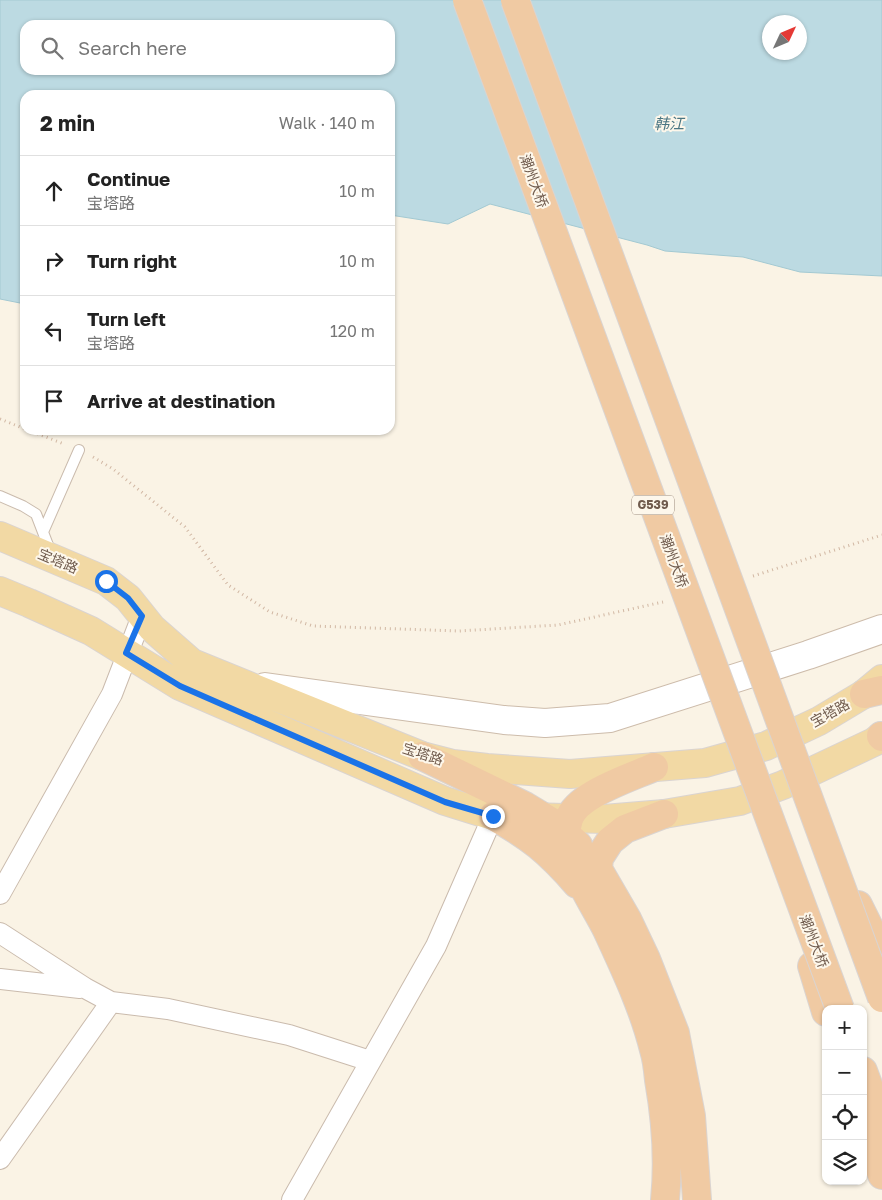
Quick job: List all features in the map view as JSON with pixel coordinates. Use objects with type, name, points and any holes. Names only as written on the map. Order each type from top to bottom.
[{"type":"highway","name":"潮州大桥","points":[[467,0],[838,1005]]},
{"type":"highway","points":[[515,0],[882,998]]},
{"type":"highway","points":[[422,756],[559,823],[598,869],[627,920],[646,959],[675,1033],[691,1116],[697,1198]]},
{"type":"highway","points":[[559,823],[582,801],[654,767]]},
{"type":"highway","points":[[598,869],[599,858],[610,840],[625,829],[664,814]]},
{"type":"highway","points":[[493,816],[519,830],[539,844],[589,898]]},
{"type":"highway","points":[[816,818],[882,953]]},
{"type":"highway","points":[[559,823],[574,867],[606,928],[634,990],[654,1050],[665,1114],[668,1174],[665,1200]]},
{"type":"highway","points":[[772,828],[824,1005]]},
{"type":"highway","points":[[867,1082],[882,1122]]},
{"type":"highway","points":[[867,1133],[882,1175]]},
{"type":"main road","name":"宝塔路","points":[[0,536],[106,581],[128,598],[152,628],[192,663],[422,756],[453,764],[570,774],[705,763],[766,746],[819,721],[876,688]]},
{"type":"main road","points":[[0,591],[29,602],[91,631],[180,686],[445,802],[493,816],[559,823],[664,814],[740,801],[783,785],[874,742],[882,736]]},
{"type":"main road","points":[[243,684],[461,715],[545,724],[610,718],[808,655],[882,629]]},
{"type":"street","points":[[0,894],[112,694],[126,653],[142,616]]},
{"type":"street","points":[[292,1200],[436,946],[493,816]]},
{"type":"street","points":[[0,933],[85,988],[111,1002],[168,1009],[289,1035],[370,1061]]},
{"type":"street","points":[[0,979],[85,988]]},
{"type":"street","points":[[0,1158],[111,1002]]},
{"type":"lane","points":[[43,532],[80,450]]},
{"type":"lane","points":[[0,496],[24,506],[36,514],[53,559]]},
{"type":"path","points":[[0,419],[20,427]]},
{"type":"path","points":[[40,435],[80,450],[114,469],[185,527],[228,585],[270,612],[313,626],[459,631],[558,625],[667,601]]},
{"type":"path","points":[[752,576],[882,536]]},
{"type":"water","name":"韩江","points":[[0,0],[882,0],[882,276],[800,272],[743,257],[665,251],[490,204],[448,224],[395,216],[395,90],[20,90],[20,303],[0,299]]},
{"type":"route","points":[[106,581],[128,598],[142,616],[126,653],[180,686],[445,802],[493,816]]}]
